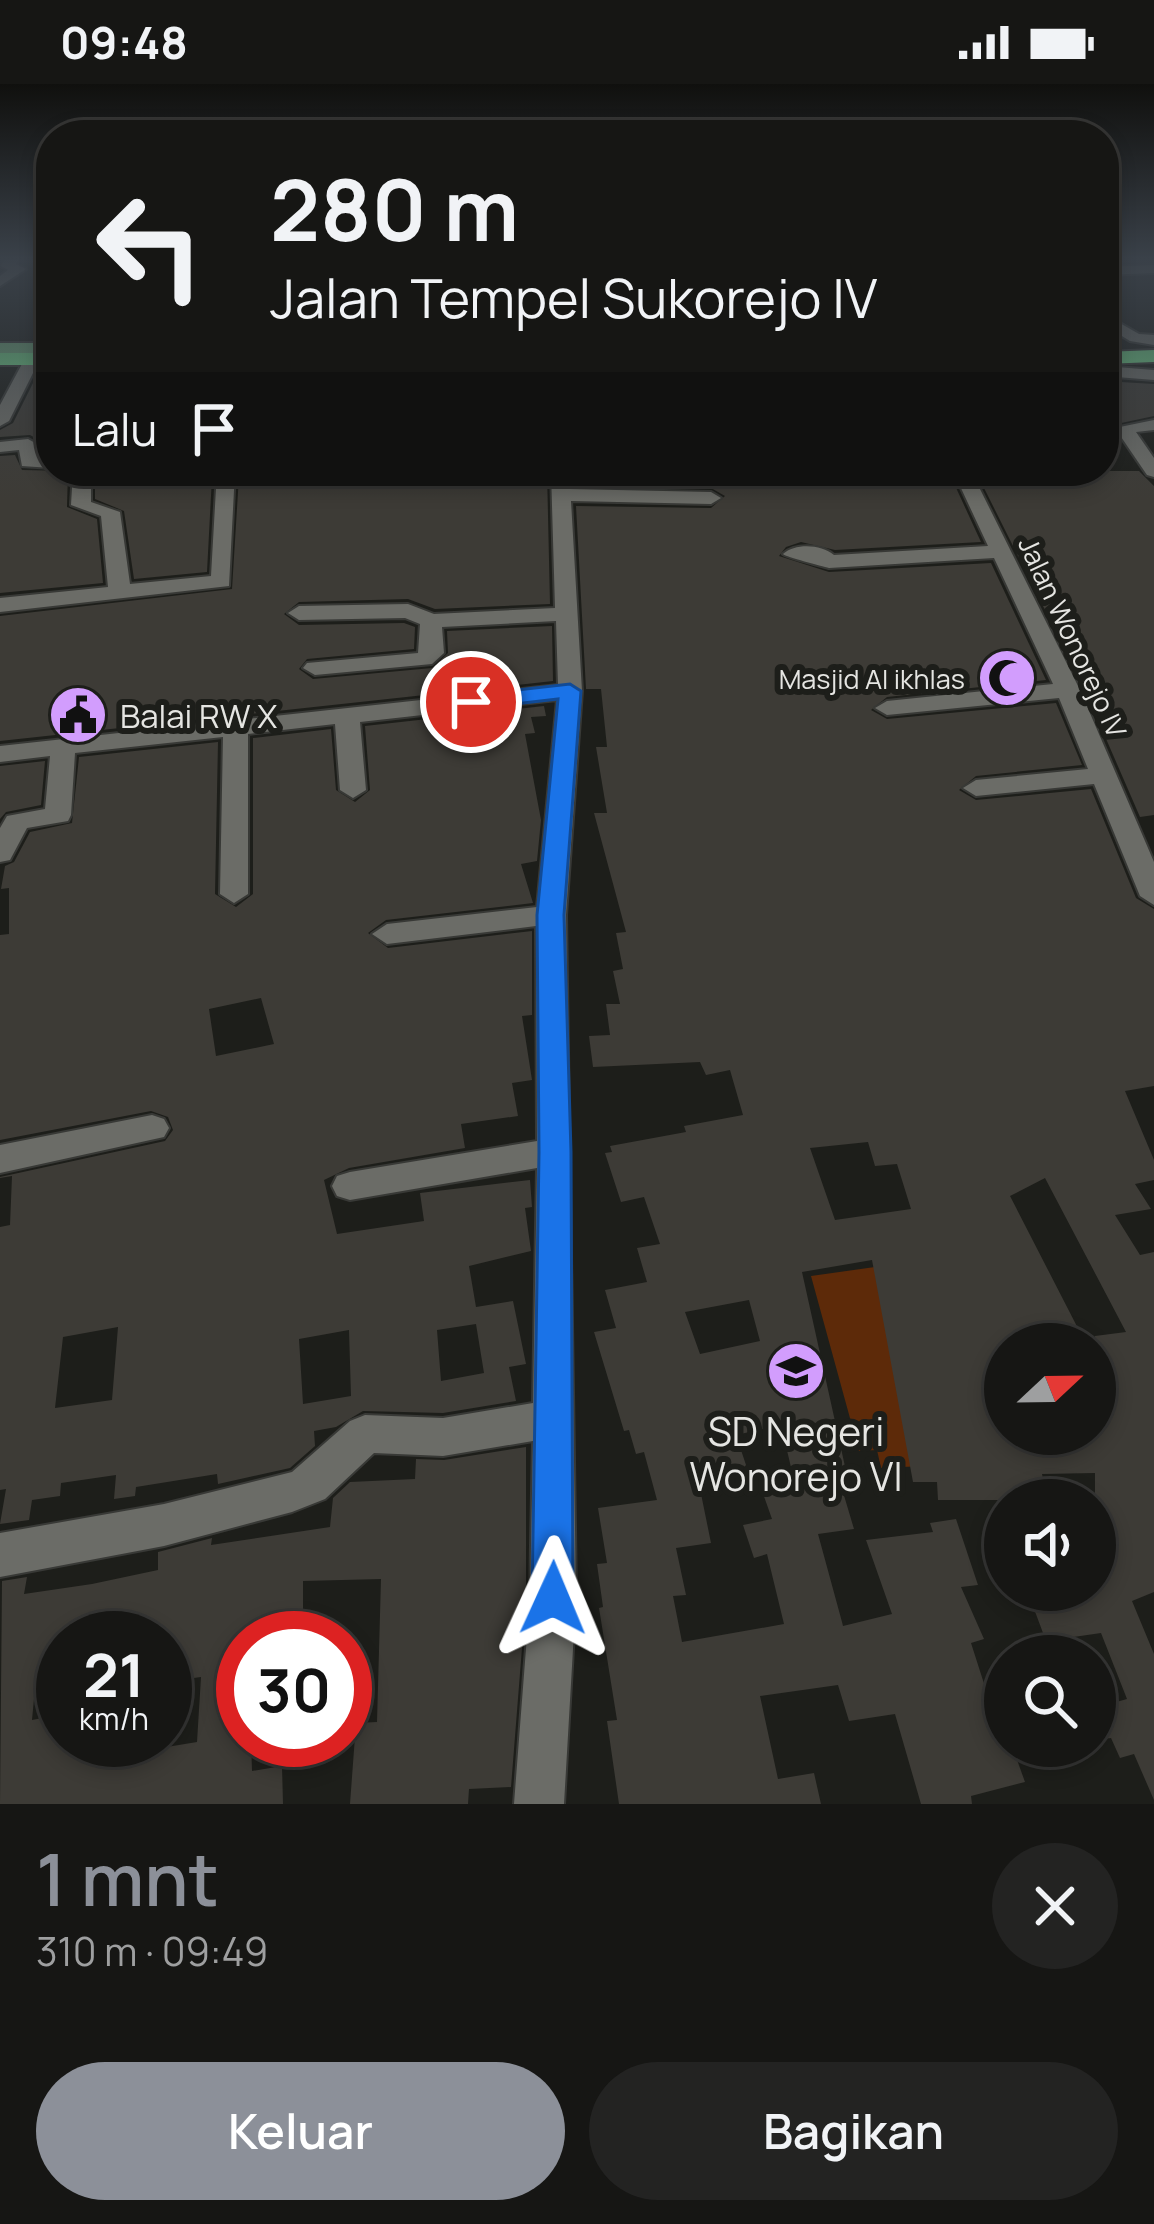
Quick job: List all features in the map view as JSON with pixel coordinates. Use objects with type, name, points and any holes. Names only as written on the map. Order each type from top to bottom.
[{"type":"highway","points":[[0,356],[36,353]]},
{"type":"highway","points":[[1119,357],[1154,356]]},
{"type":"main road","points":[[0,356],[29,365],[36,360]]},
{"type":"street","points":[[0,421],[29,365]]},
{"type":"street","points":[[1119,372],[1154,375]]},
{"type":"street","points":[[1154,425],[1124,428],[1154,471]]},
{"type":"street","points":[[0,447],[28,445],[28,462],[36,462]]},
{"type":"street","points":[[82,486],[82,505],[110,512],[121,574],[118,592]]},
{"type":"street","points":[[0,605],[221,581],[225,486]]},
{"type":"street","points":[[539,1804],[553,1598],[551,915],[570,691],[560,486]]},
{"type":"street","points":[[590,486],[711,498]]},
{"type":"street","name":"Jalan Wonorejo IV","points":[[969,486],[1068,690],[1154,896]]},
{"type":"street","points":[[793,554],[819,554],[829,562],[1000,551]]},
{"type":"street","points":[[299,613],[408,610],[431,621],[569,614]]},
{"type":"street","points":[[315,668],[424,659],[431,653],[431,621]]},
{"type":"street","points":[[887,708],[1068,690]]},
{"type":"street","points":[[0,754],[570,691]]},
{"type":"street","points":[[346,716],[353,790]]},
{"type":"street","points":[[234,894],[236,728]]},
{"type":"street","points":[[0,854],[17,822],[58,815],[63,748]]},
{"type":"street","points":[[976,788],[1103,775]]},
{"type":"street","points":[[388,934],[551,915]]},
{"type":"street","points":[[0,1159],[152,1128]]},
{"type":"street","points":[[350,1186],[555,1152]]},
{"type":"street","points":[[0,1555],[164,1525],[292,1492],[310,1485],[365,1433],[443,1437],[555,1418]]},
{"type":"shaded area","points":[[882,1266],[924,1466],[881,1468],[877,1450],[859,1451],[811,1276]]},
{"type":"building","points":[[36,377],[36,438],[0,437],[0,430],[13,423]]},
{"type":"building","points":[[1119,382],[1154,384],[1154,416],[1119,424]]},
{"type":"building","points":[[15,455],[22,470],[36,470],[36,486],[68,486],[67,507],[97,519],[103,583],[0,593],[0,456]]},
{"type":"building","points":[[1119,471],[1139,471],[1154,486],[1154,815],[1140,817],[1084,688],[983,486],[1119,486]]},
{"type":"building","points":[[95,486],[212,486],[207,572],[134,579],[124,511],[95,499]]},
{"type":"building","points":[[238,486],[547,486],[550,604],[435,609],[408,599],[299,602],[284,614],[299,625],[404,623],[415,627],[414,649],[307,659],[299,669],[313,679],[432,668],[448,653],[447,631],[552,626],[553,681],[0,741],[0,616],[232,589]]},
{"type":"building","points":[[620,486],[955,486],[981,542],[835,550],[801,542],[786,547],[779,556],[829,572],[991,563],[1046,680],[887,697],[871,710],[887,719],[1056,703],[1082,765],[976,776],[959,790],[976,800],[1091,789],[1136,898],[1154,909],[1154,1086],[1125,1091],[1154,1160],[1154,1180],[1135,1184],[1151,1209],[1115,1215],[1140,1255],[1154,1252],[1154,1592],[1132,1601],[1154,1654],[1154,1800],[1134,1754],[1120,1758],[1116,1749],[1116,1702],[1127,1699],[1116,1671],[1116,1635],[1044,1635],[1035,1611],[1116,1611],[1116,1479],[1095,1479],[1095,1473],[984,1479],[984,1500],[938,1500],[937,1482],[913,1482],[872,1260],[802,1272],[846,1471],[837,1472],[854,1529],[818,1534],[843,1626],[892,1614],[866,1540],[933,1532],[930,1523],[956,1519],[978,1585],[961,1587],[984,1639],[971,1643],[984,1684],[984,1767],[1020,1767],[1025,1782],[971,1796],[972,1804],[921,1804],[895,1714],[849,1721],[838,1685],[760,1696],[778,1779],[814,1773],[821,1804],[619,1804],[607,1721],[617,1720],[599,1608],[603,1607],[597,1564],[607,1563],[598,1508],[657,1500],[644,1452],[636,1454],[629,1430],[624,1431],[594,1332],[616,1328],[605,1290],[647,1282],[637,1248],[660,1244],[644,1197],[621,1202],[605,1153],[612,1152],[610,1146],[686,1132],[684,1126],[743,1115],[730,1070],[706,1075],[700,1062],[593,1067],[589,1036],[610,1035],[606,1004],[620,1004],[613,971],[623,969],[616,933],[626,932],[594,813],[607,813],[596,747],[607,747],[601,689],[586,689],[576,506],[711,508],[725,496],[711,488]],"holes":[[[868,1142],[875,1166],[897,1164],[911,1209],[835,1220],[810,1148]],[[1045,1178],[1126,1332],[1116,1333],[1116,1455],[984,1455],[984,1323],[1075,1323],[1010,1196]],[[749,1300],[760,1341],[700,1354],[685,1312]],[[781,1425],[794,1480],[761,1488],[772,1519],[743,1525],[754,1558],[767,1554],[784,1624],[682,1642],[673,1596],[686,1595],[676,1548],[711,1543],[698,1479],[747,1468],[736,1435]]]},
{"type":"building","points":[[544,706],[546,716],[531,717],[535,733],[525,734],[541,820],[537,861],[521,864],[533,903],[386,920],[368,933],[388,948],[532,931],[532,1015],[522,1016],[532,1080],[512,1083],[518,1116],[461,1124],[465,1148],[349,1168],[324,1180],[337,1234],[424,1221],[420,1193],[530,1180],[532,1207],[525,1208],[531,1251],[469,1266],[476,1307],[513,1301],[526,1364],[509,1367],[516,1401],[443,1413],[363,1411],[336,1427],[314,1431],[315,1446],[290,1468],[218,1484],[217,1474],[136,1487],[135,1496],[114,1499],[116,1475],[61,1483],[60,1496],[32,1500],[29,1520],[0,1524],[6,1489],[0,1490],[0,1227],[10,1225],[12,1176],[0,1177],[165,1141],[173,1130],[168,1117],[151,1111],[0,1140],[0,935],[9,934],[9,888],[1,889],[5,866],[14,862],[30,832],[72,823],[79,757],[218,742],[215,894],[236,907],[253,894],[253,738],[331,729],[336,790],[355,802],[370,790],[365,726]],"holes":[[[261,998],[274,1044],[216,1056],[209,1009]],[[476,1324],[484,1373],[441,1381],[437,1330]],[[118,1327],[112,1400],[55,1408],[63,1337]],[[349,1330],[351,1396],[303,1404],[299,1339]]]},
{"type":"building","points":[[45,761],[41,805],[6,812],[0,819],[0,766]]},
{"type":"building","points":[[526,1447],[526,1597],[511,1787],[469,1789],[468,1804],[350,1804],[353,1767],[372,1767],[381,1579],[303,1581],[303,1611],[216,1611],[216,1767],[252,1767],[252,1771],[282,1767],[283,1804],[0,1804],[2,1581],[27,1577],[24,1594],[92,1584],[158,1570],[158,1552],[212,1538],[211,1545],[330,1527],[333,1498],[350,1482],[415,1479],[416,1459],[444,1460]]},
{"type":"place","name":"Masjid Al ikhlas","points":[[1007,678]]},
{"type":"place","name":"Balai RW X","points":[[78,715]]},
{"type":"place","name":"SD Negeri Wonorejo VI","points":[[796,1371]]},
{"type":"route","points":[[471,702],[570,691],[551,915],[553,1598]]}]
